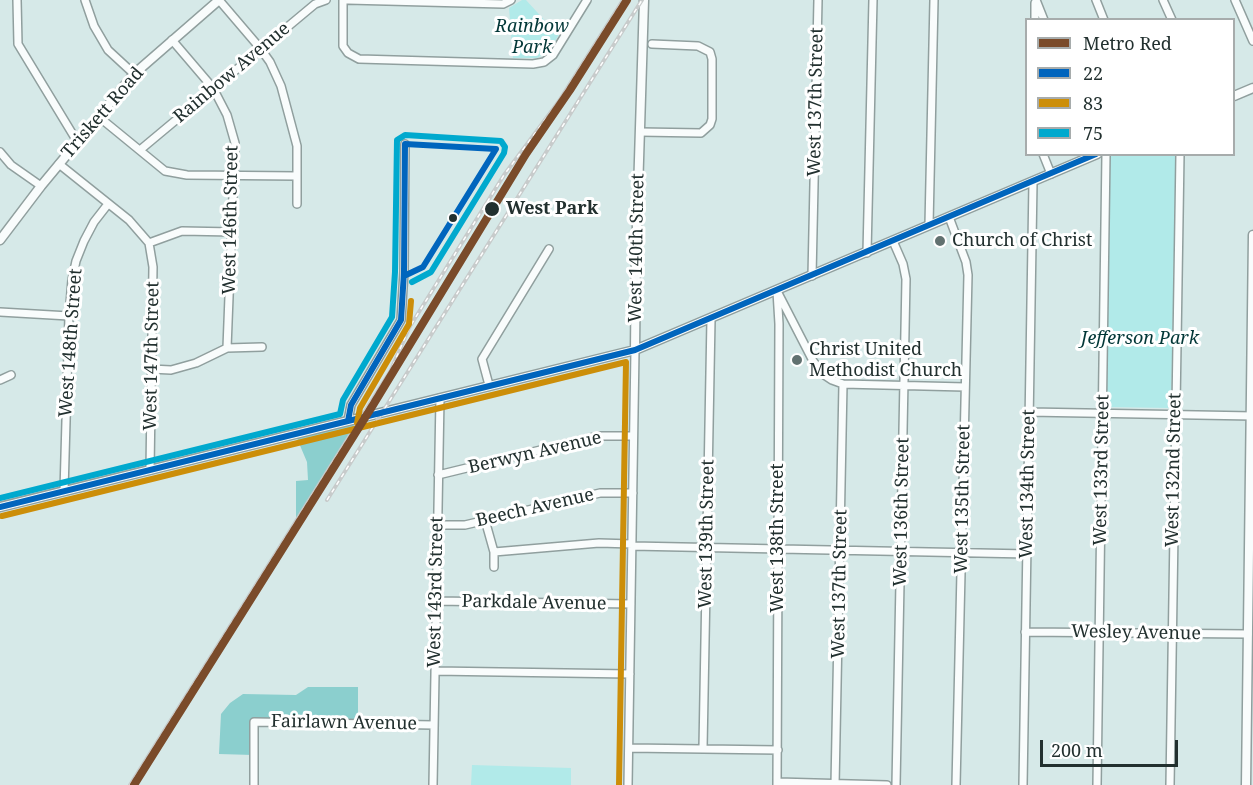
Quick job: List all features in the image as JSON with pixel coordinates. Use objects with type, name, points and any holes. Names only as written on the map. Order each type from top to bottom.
[{"type":"main road","name":"Triskett Road","points":[[0,240],[41,186],[134,74],[219,0]]},
{"type":"main road","name":"West 140th Street","points":[[635,350],[644,0]]},
{"type":"main road","points":[[1235,95],[1253,88]]},
{"type":"main road","points":[[0,507],[635,350],[1092,156]]},
{"type":"main road","points":[[1246,785],[1251,577],[1253,235]]},
{"type":"street","points":[[17,0],[18,44],[78,143]]},
{"type":"street","points":[[85,0],[94,26],[108,50],[134,74]]},
{"type":"street","points":[[219,0],[260,48],[270,62],[281,86],[297,146],[297,204]]},
{"type":"street","name":"Rainbow Avenue","points":[[140,150],[260,48],[315,4],[326,0]]},
{"type":"street","points":[[343,0],[343,46],[348,53],[359,58],[540,63],[557,50],[587,0]]},
{"type":"street","points":[[348,0],[503,4],[511,0]]},
{"type":"street","name":"West 137th Street","points":[[812,276],[818,0]]},
{"type":"street","points":[[867,253],[873,0]]},
{"type":"street","points":[[929,225],[934,0]]},
{"type":"street","points":[[1035,18],[1036,0]]},
{"type":"street","points":[[1036,0],[1043,18]]},
{"type":"street","points":[[1096,0],[1103,18]]},
{"type":"street","points":[[1163,0],[1171,18]]},
{"type":"street","points":[[1235,0],[1253,41]]},
{"type":"street","name":"West 146th Street","points":[[172,40],[213,88],[232,130],[234,143],[233,232],[227,348]]},
{"type":"street","points":[[640,132],[701,133],[710,125],[712,119],[710,52],[698,46],[652,44]]},
{"type":"street","points":[[99,117],[165,171],[187,174],[297,176]]},
{"type":"street","points":[[348,422],[351,405],[401,320],[404,276],[405,144]]},
{"type":"street","points":[[0,152],[12,165],[41,186]]},
{"type":"street","points":[[1044,156],[1051,174]]},
{"type":"street","name":"West 133rd Street","points":[[1097,785],[1106,156]]},
{"type":"street","name":"West 132nd Street","points":[[1170,785],[1180,156]]},
{"type":"street","points":[[59,164],[129,220],[149,243],[182,231],[233,232]]},
{"type":"street","name":"West 134th Street","points":[[1023,785],[1033,182]]},
{"type":"street","name":"West 148th Street","points":[[64,491],[72,280],[76,261],[94,222],[108,204]]},
{"type":"street","name":"West 135th Street","points":[[949,217],[966,262],[956,785]]},
{"type":"street","name":"West 136th Street","points":[[892,241],[903,264],[906,279],[897,785]]},
{"type":"street","name":"West 147th Street","points":[[149,243],[153,267],[150,470]]},
{"type":"street","points":[[489,385],[482,358],[549,249]]},
{"type":"street","points":[[777,291],[813,361],[823,374],[843,384],[965,387]]},
{"type":"street","name":"West 138th Street","points":[[777,291],[779,324],[778,783]]},
{"type":"street","points":[[0,312],[69,316]]},
{"type":"street","name":"West 139th Street","points":[[703,748],[711,319]]},
{"type":"street","points":[[152,369],[171,370],[196,363],[227,348],[262,347]]},
{"type":"street","name":"West 140th Street","points":[[628,785],[635,350]]},
{"type":"street","points":[[0,380],[11,375]]},
{"type":"street","name":"West 137th Street","points":[[835,784],[843,384]]},
{"type":"street","name":"West 143rd Street","points":[[433,785],[440,398]]},
{"type":"street","points":[[1029,412],[1252,416]]},
{"type":"street","name":"Berwyn Avenue","points":[[438,475],[598,436],[633,436]]},
{"type":"street","name":"Beech Avenue","points":[[437,525],[465,525],[600,493],[633,493]]},
{"type":"street","points":[[485,520],[494,552],[494,567]]},
{"type":"street","points":[[494,552],[599,543],[1028,554]]},
{"type":"street","name":"Parkdale Avenue","points":[[436,601],[631,604]]},
{"type":"street","name":"Wesley Avenue","points":[[1025,632],[1248,634]]},
{"type":"street","points":[[435,671],[630,674]]},
{"type":"street","name":"Fairlawn Avenue","points":[[255,785],[255,722],[434,725]]},
{"type":"street","points":[[629,748],[778,750]]},
{"type":"street","points":[[778,783],[887,785]]},
{"type":"green space","name":"Rainbow Park","points":[[526,0],[548,24],[560,33],[549,51],[537,58],[513,58],[509,8]]},
{"type":"green space","name":"Jefferson Park","points":[[1110,156],[1176,156],[1171,408],[1105,407]]},
{"type":"green space","points":[[472,765],[571,768],[571,785],[471,785]]},
{"type":"shaded area","points":[[360,422],[296,524],[296,481],[308,480],[307,462],[296,436]]},
{"type":"shaded area","points":[[308,687],[358,687],[358,720],[253,719],[253,755],[219,754],[221,714],[230,703],[243,694],[296,695]]},
{"type":"railway","points":[[130,785],[391,370],[409,328],[504,175],[559,101],[623,0]]},
{"type":"railway","points":[[327,500],[642,0]]},
{"type":"metro line","name":"Red","points":[[134,785],[373,405],[526,154],[627,0]]},
{"type":"transit line","name":"75","points":[[0,498],[340,414],[343,400],[392,317],[397,140],[405,135],[501,141],[505,147],[504,153],[431,272],[412,282]]},
{"type":"transit line","name":"22","points":[[348,421],[351,405],[401,320],[404,272],[405,144],[496,149],[423,267],[404,276]]},
{"type":"transit line","name":"22","points":[[0,507],[635,350],[1091,156]]},
{"type":"transit line","name":"83","points":[[357,423],[360,408],[409,324],[411,301]]},
{"type":"transit line","name":"83","points":[[2,516],[626,362],[619,785]]},
{"type":"place","name":"West Park","points":[[492,209]]},
{"type":"place","name":"Church of Christ","points":[[940,241]]},
{"type":"place","name":"Christ United Methodist Church","points":[[797,360]]}]
